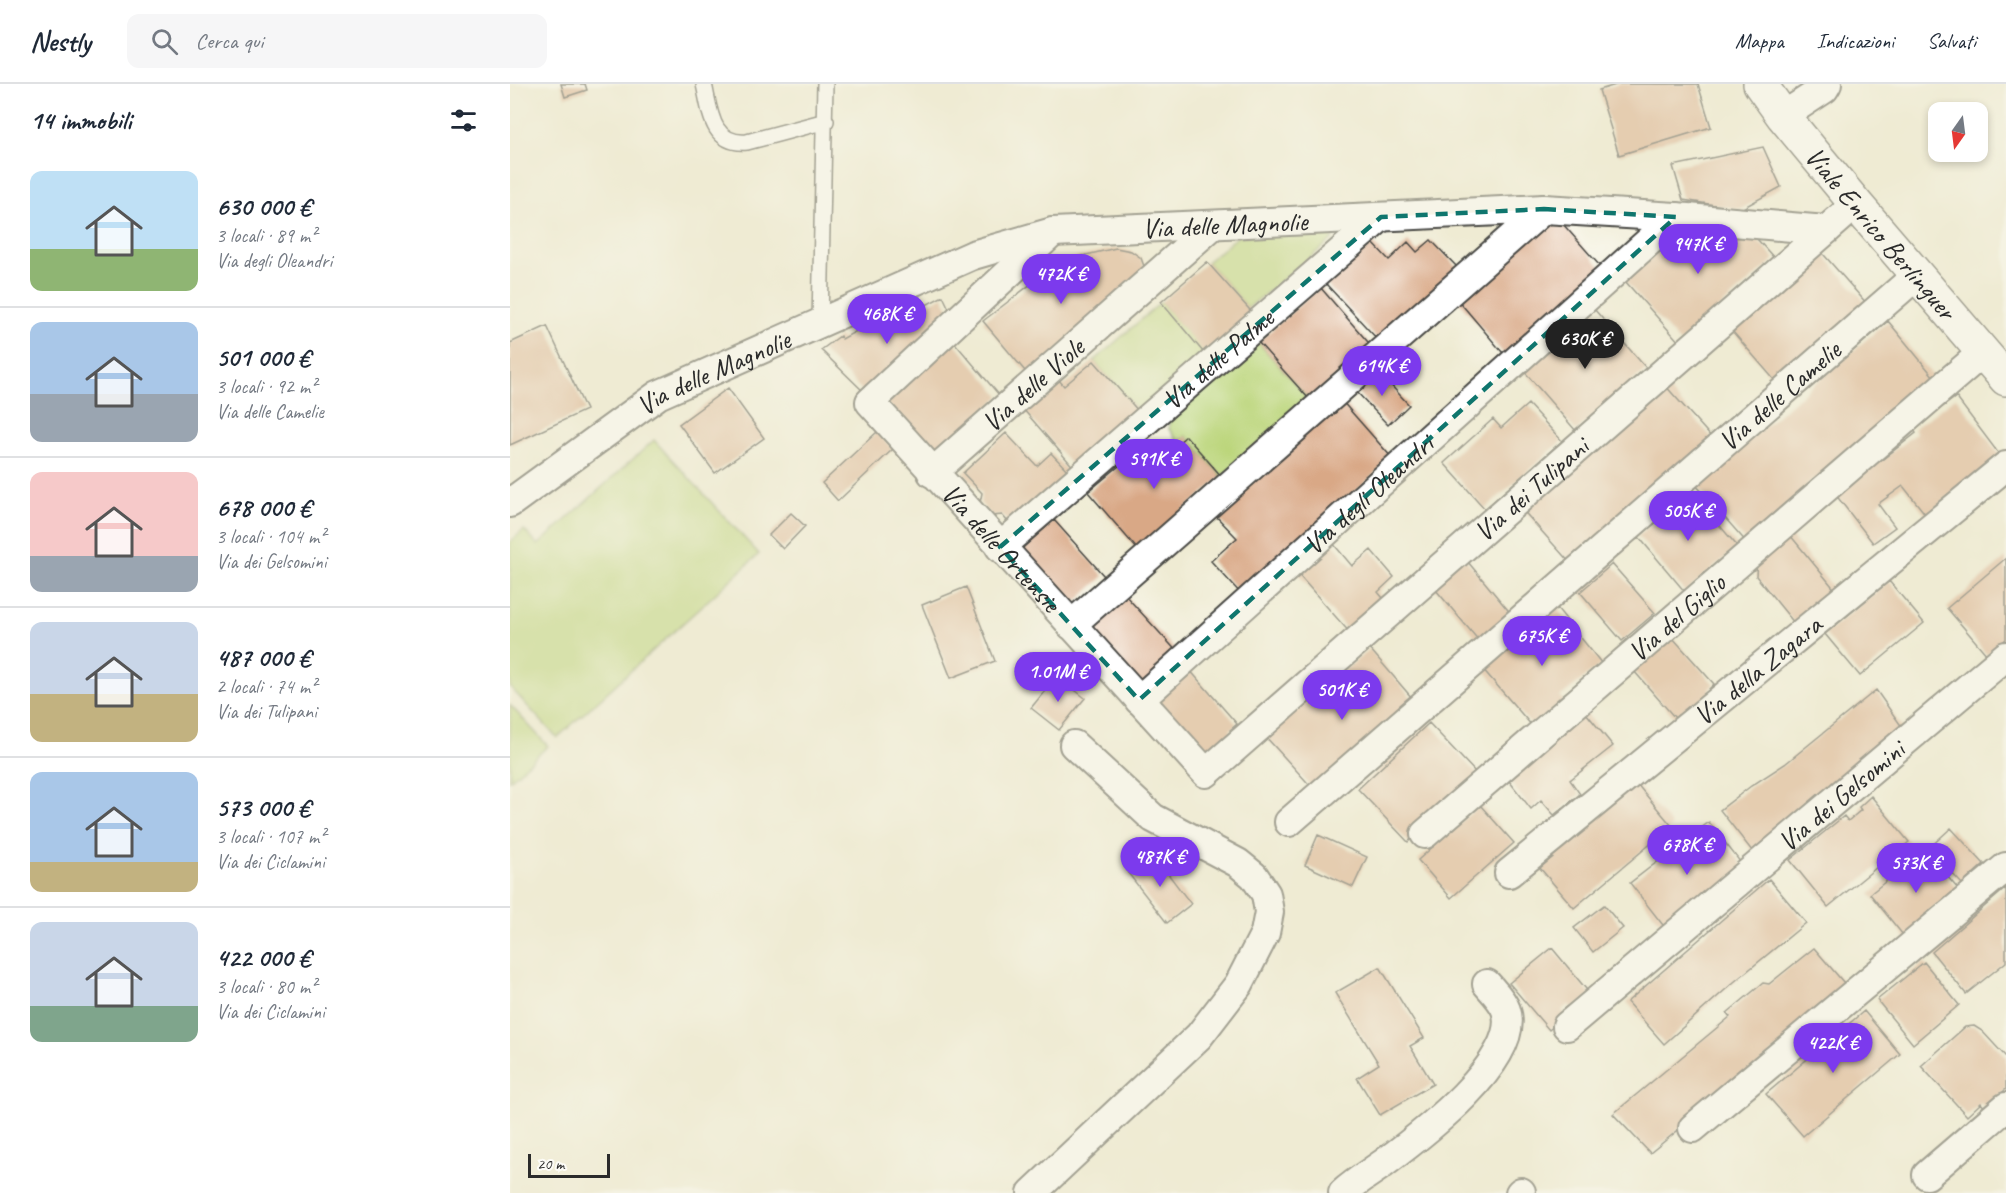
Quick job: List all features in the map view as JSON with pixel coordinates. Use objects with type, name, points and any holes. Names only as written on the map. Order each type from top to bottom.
[{"type":"main road","name":"Viale Enrico Berlinguer","points":[[1760,84],[1783,116],[1856,204],[2006,380]]},
{"type":"street","points":[[1783,116],[1824,89],[1827,84]]},
{"type":"street","name":"Via dei Tulipani","points":[[1206,773],[1856,204]]},
{"type":"street","points":[[1071,625],[1545,209]]},
{"type":"street","name":"Via delle Magnolie","points":[[510,502],[658,395],[973,255],[1053,232],[1545,209],[1826,230]]},
{"type":"street","name":"Via delle Palme","points":[[1000,547],[1381,216]]},
{"type":"street","name":"Via degli Oleandri","points":[[1139,700],[1676,217]]},
{"type":"street","name":"Via delle Viole","points":[[932,473],[1213,225]]},
{"type":"street","name":"Via delle Ortensie","points":[[1053,232],[870,402],[1206,773]]},
{"type":"street","name":"Via delle Camelie","points":[[1289,822],[1916,276]]},
{"type":"street","name":"Via del Giglio","points":[[1425,834],[1982,353]]},
{"type":"street","name":"Via della Zagara","points":[[1509,873],[2006,466]]},
{"type":"street","name":"Via dei Gelsomini","points":[[1567,1026],[2006,656]]},
{"type":"street","points":[[1032,1193],[1199,1036],[1239,984],[1265,933],[1269,912],[1266,894],[1254,876],[1238,863],[1154,818],[1074,745]]},
{"type":"street","points":[[1694,1128],[2006,867]]},
{"type":"street","points":[[1343,1193],[1437,1122],[1475,1083],[1498,1054],[1507,1031],[1506,1008],[1487,984]]},
{"type":"street","points":[[1927,1175],[2006,1107]]},
{"type":"lane","points":[[704,84],[712,119],[717,129],[726,139],[736,143],[826,121]]},
{"type":"lane","points":[[820,322],[825,84]]},
{"type":"highlighted area","points":[[1544,209],[1676,217],[1139,700],[1000,547],[1381,217]]},
{"type":"green space","points":[[1329,232],[1333,239],[1248,308],[1207,262],[1238,236]]},
{"type":"green space","points":[[1161,302],[1209,357],[1140,413],[1094,361]]},
{"type":"green space","points":[[1258,342],[1309,399],[1222,477],[1186,436],[1179,443],[1169,429],[1169,419]]},
{"type":"green space","points":[[654,440],[759,554],[557,738],[510,687],[510,542],[524,530],[538,545]]},
{"type":"green space","points":[[510,705],[548,746],[510,780]]},
{"type":"building","points":[[561,84],[585,84],[587,90],[565,97]]},
{"type":"building","points":[[1619,84],[1698,84],[1711,127],[1619,155],[1599,90]]},
{"type":"building","points":[[1763,147],[1781,187],[1741,209],[1683,200],[1673,166]]},
{"type":"building","points":[[1548,222],[1562,223],[1607,274],[1508,359],[1457,299]]},
{"type":"building","points":[[1686,226],[1748,229],[1775,259],[1680,343],[1625,281]]},
{"type":"building","points":[[1431,240],[1458,268],[1379,341],[1326,284],[1372,242],[1389,260],[1408,242],[1417,252]]},
{"type":"building","points":[[1817,247],[1868,305],[1777,383],[1727,325]]},
{"type":"building","points":[[1116,248],[1131,251],[1141,258],[1145,269],[1030,377],[983,321],[1053,267],[1069,259]]},
{"type":"building","points":[[1207,262],[1257,318],[1209,359],[1161,302]]},
{"type":"building","points":[[1320,287],[1374,349],[1309,399],[1258,342]]},
{"type":"building","points":[[943,296],[953,317],[869,397],[821,350],[840,336],[842,339],[860,329],[861,332],[877,321],[880,327],[909,309],[911,313]]},
{"type":"building","points":[[1594,309],[1647,369],[1576,431],[1523,370]]},
{"type":"building","points":[[1888,321],[1938,382],[1816,483],[1813,479],[1807,485],[1810,489],[1748,544],[1696,485]]},
{"type":"building","points":[[547,326],[586,410],[510,445],[510,343]]},
{"type":"building","points":[[954,342],[1000,396],[938,461],[886,402]]},
{"type":"building","points":[[1094,361],[1140,413],[1075,469],[1023,409],[1058,379],[1064,386]]},
{"type":"building","points":[[1377,370],[1409,405],[1388,425],[1355,390]]},
{"type":"building","points":[[1663,383],[1713,439],[1571,564],[1520,507]]},
{"type":"building","points":[[728,388],[764,438],[715,473],[679,424]]},
{"type":"building","points":[[1956,397],[2002,458],[1926,515],[1903,486],[1878,504],[1895,527],[1873,543],[1832,490],[1873,459],[1883,459],[1916,433],[1913,429]]},
{"type":"building","points":[[1341,400],[1392,458],[1242,595],[1211,561],[1237,538],[1214,514]]},
{"type":"building","points":[[1528,404],[1562,441],[1485,509],[1444,463],[1493,419],[1501,428]]},
{"type":"building","points":[[877,432],[893,449],[838,501],[822,483]]},
{"type":"building","points":[[1006,433],[1037,466],[1051,453],[1068,471],[1015,530],[1002,515],[992,516],[980,503],[982,493],[963,473]]},
{"type":"building","points":[[1186,436],[1222,477],[1138,550],[1088,492],[1143,446],[1157,462]]},
{"type":"building","points":[[1690,491],[1738,547],[1685,592],[1638,536]]},
{"type":"building","points":[[791,513],[805,526],[783,549],[769,535]]},
{"type":"building","points":[[1054,520],[1104,576],[1067,610],[1016,554]]},
{"type":"building","points":[[1790,535],[1836,591],[1795,624],[1756,576],[1757,560]]},
{"type":"building","points":[[1331,541],[1352,566],[1371,550],[1394,577],[1378,592],[1387,603],[1351,634],[1296,572]]},
{"type":"building","points":[[1463,556],[1512,615],[1480,642],[1430,583]]},
{"type":"building","points":[[2006,558],[2006,639],[1987,655],[1947,608]]},
{"type":"building","points":[[1612,564],[1655,613],[1622,641],[1580,592]]},
{"type":"building","points":[[1889,581],[1924,623],[1860,676],[1825,634]]},
{"type":"building","points":[[966,587],[995,661],[951,678],[922,605]]},
{"type":"building","points":[[1125,595],[1181,656],[1140,693],[1085,632]]},
{"type":"building","points":[[1557,608],[1602,664],[1560,697],[1564,701],[1533,727],[1482,668]]},
{"type":"building","points":[[1672,637],[1714,684],[1709,689],[1713,694],[1683,720],[1678,715],[1675,718],[1634,671]]},
{"type":"building","points":[[1370,649],[1418,705],[1316,792],[1265,736]]},
{"type":"building","points":[[1188,668],[1237,724],[1230,730],[1235,736],[1203,764],[1149,703]]},
{"type":"building","points":[[1057,676],[1085,698],[1059,730],[1031,708]]},
{"type":"building","points":[[1876,690],[1907,734],[1756,856],[1720,810],[1785,764]]},
{"type":"building","points":[[1586,713],[1613,746],[1570,780],[1580,794],[1554,815],[1541,800],[1531,809],[1506,777]]},
{"type":"building","points":[[1429,723],[1477,774],[1458,796],[1408,842],[1358,789]]},
{"type":"building","points":[[1636,783],[1672,826],[1574,908],[1540,868],[1553,857],[1551,853]]},
{"type":"building","points":[[1871,796],[1909,842],[1898,851],[1894,846],[1878,858],[1882,863],[1828,907],[1790,860],[1844,816],[1848,821],[1861,810],[1859,807]]},
{"type":"building","points":[[1480,805],[1514,843],[1451,898],[1418,860]]},
{"type":"building","points":[[1709,822],[1745,868],[1666,929],[1630,883]]},
{"type":"building","points":[[1951,828],[1984,864],[1962,884],[1929,848]]},
{"type":"building","points":[[1318,835],[1367,857],[1353,887],[1305,865]]},
{"type":"building","points":[[1925,850],[1963,895],[1945,910],[1939,903],[1925,914],[1930,920],[1907,940],[1870,894]]},
{"type":"building","points":[[1153,854],[1191,904],[1167,923],[1128,873]]},
{"type":"building","points":[[1769,879],[1806,923],[1664,1044],[1627,1002]]},
{"type":"building","points":[[2006,888],[2006,962],[1966,994],[1932,952]]},
{"type":"building","points":[[1604,905],[1623,928],[1593,952],[1574,928]]},
{"type":"building","points":[[1552,948],[1591,995],[1573,1010],[1569,1005],[1562,1010],[1566,1015],[1549,1030],[1509,983]]},
{"type":"building","points":[[1814,948],[1850,990],[1650,1153],[1613,1114],[1730,1017],[1727,1013],[1763,983],[1769,984]]},
{"type":"building","points":[[1924,962],[1959,1005],[1913,1044],[1877,1000]]},
{"type":"building","points":[[1380,967],[1424,1038],[1410,1046],[1433,1084],[1380,1115],[1357,1078],[1379,1064],[1335,993]]},
{"type":"building","points":[[1864,1011],[1900,1054],[1803,1136],[1766,1094]]},
{"type":"building","points":[[1974,1026],[1982,1031],[2006,1057],[2006,1089],[1985,1108],[1981,1103],[1967,1116],[1921,1066],[1965,1027]]}]
